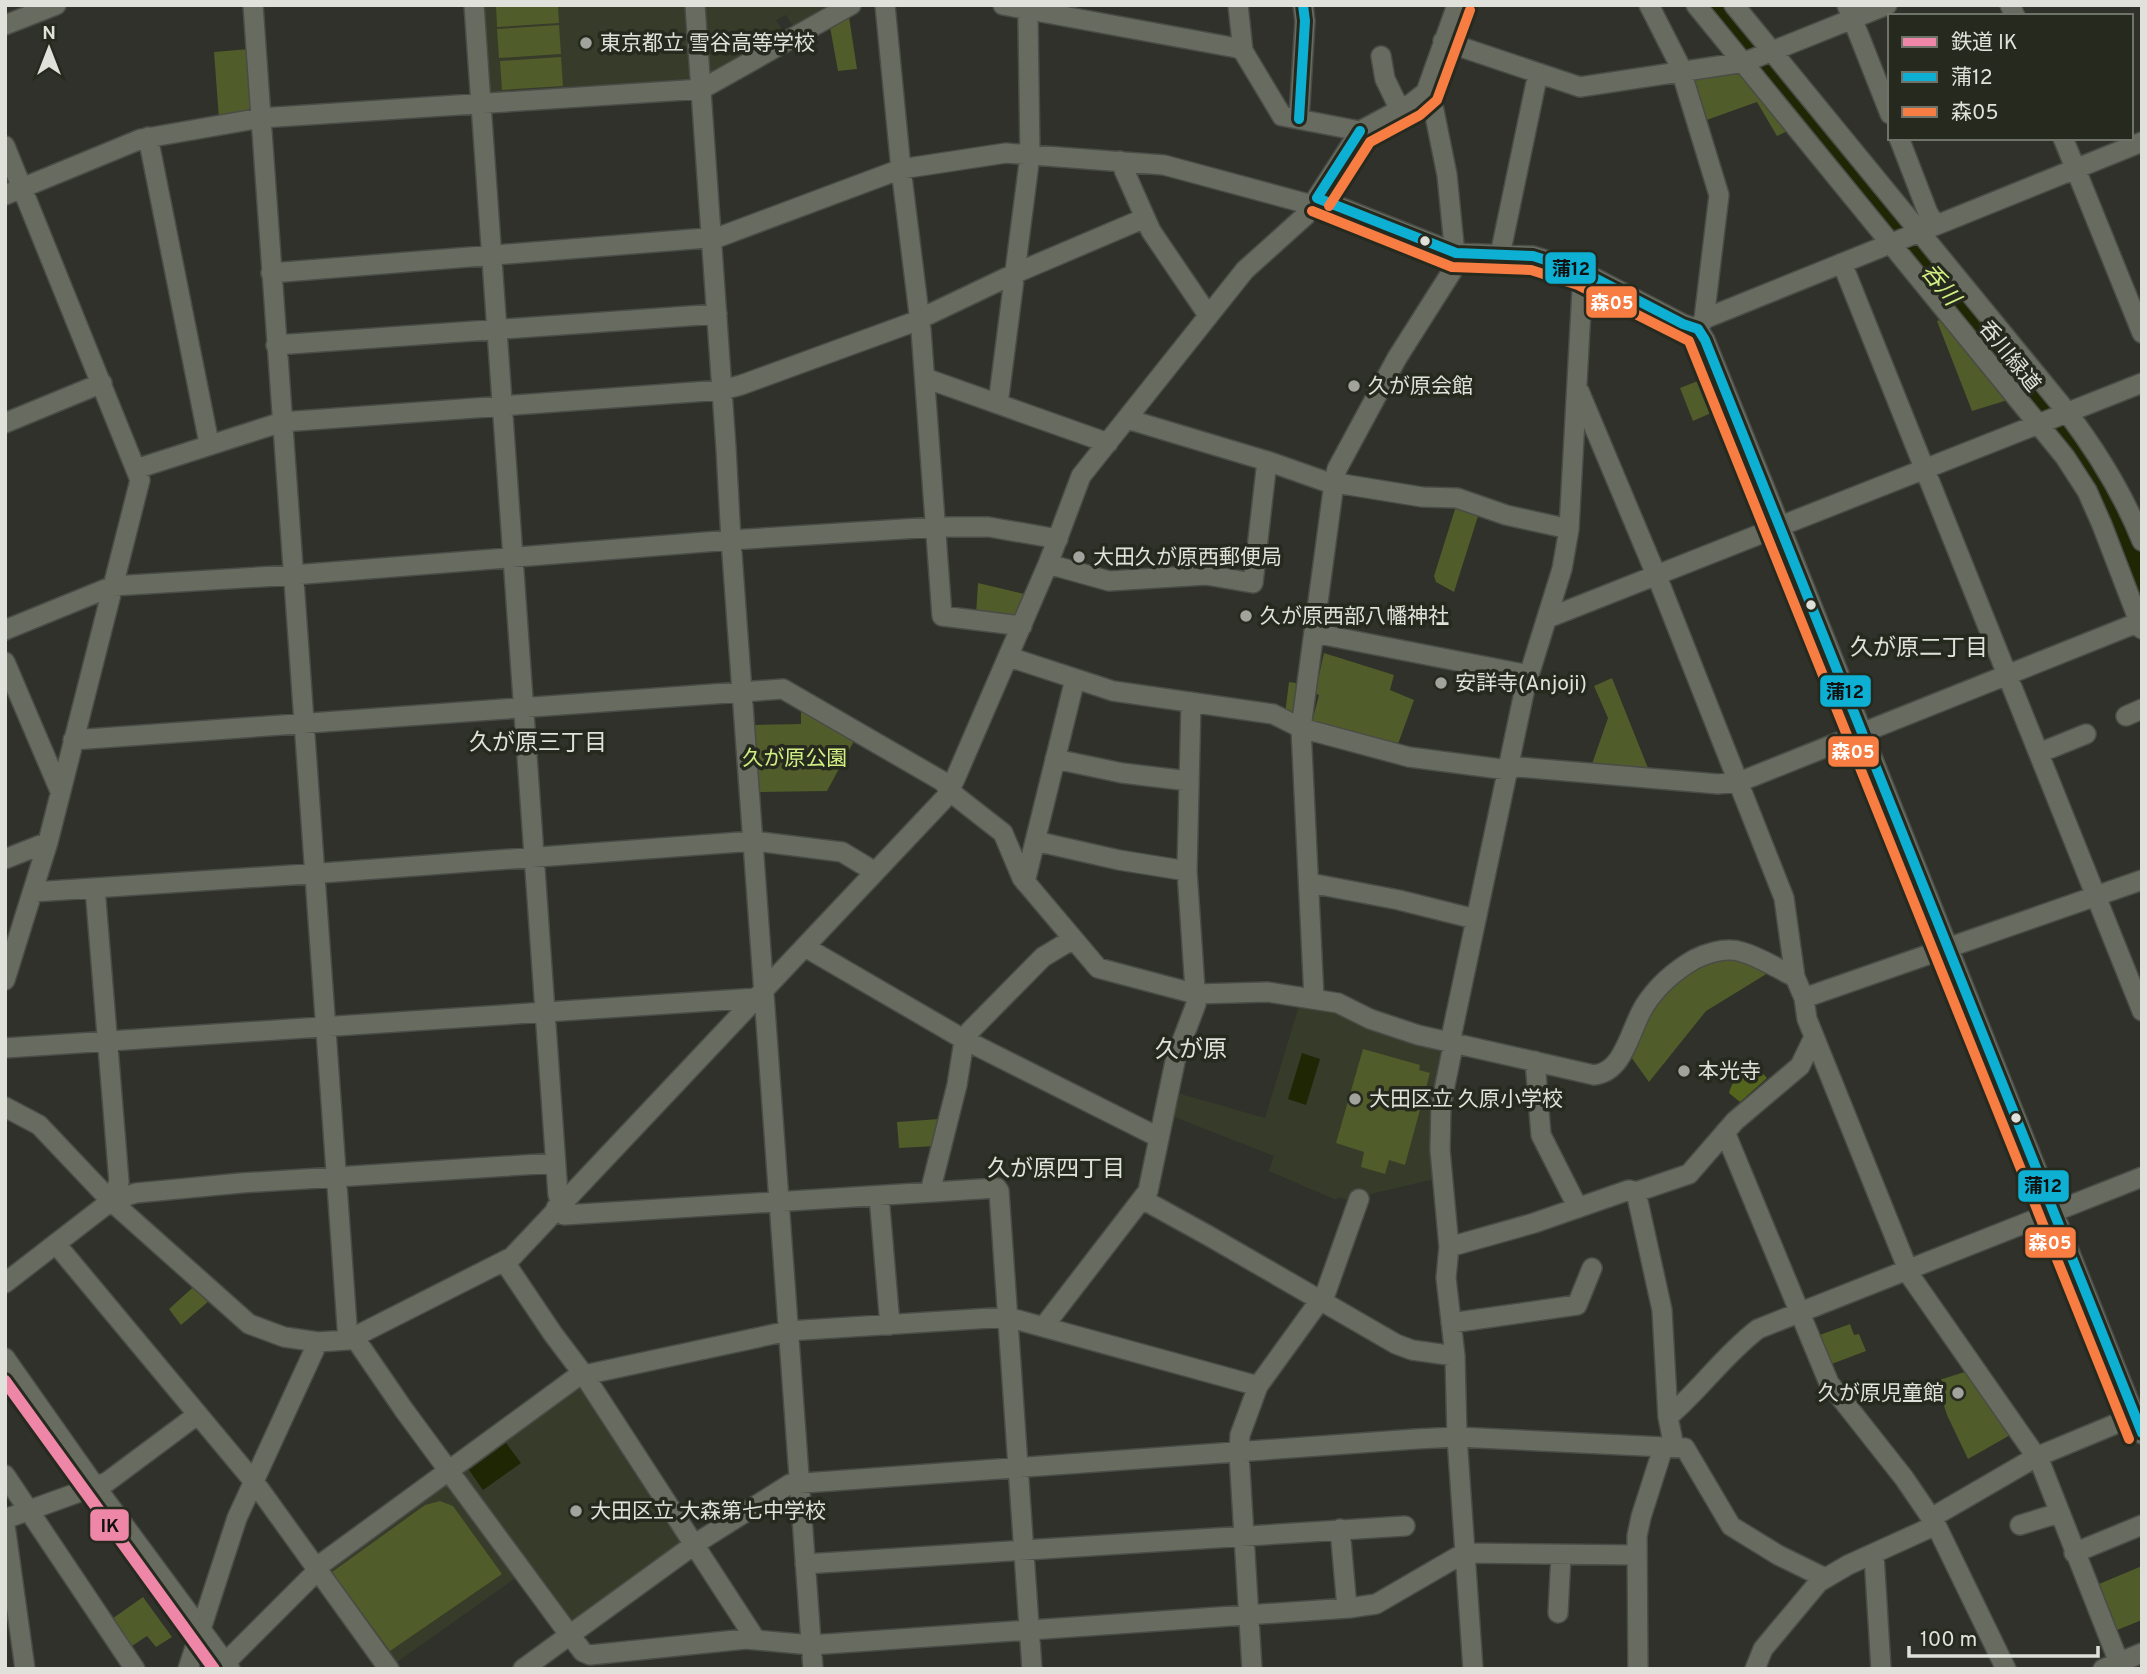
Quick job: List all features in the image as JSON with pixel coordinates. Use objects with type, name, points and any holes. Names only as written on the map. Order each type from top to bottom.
[{"type":"street","points":[[5,25],[56,5]]},
{"type":"street","points":[[253,5],[337,1177],[351,1338],[583,1652],[590,1655],[659,1659],[747,1639],[811,1645],[1347,1608],[1376,1604],[1464,1553],[1637,1555]]},
{"type":"street","points":[[474,5],[560,1204],[565,1215],[997,1188],[1032,1669]]},
{"type":"street","points":[[695,5],[754,841],[761,994],[813,1669]]},
{"type":"street","points":[[14,191],[148,137],[261,118],[702,89],[851,5]]},
{"type":"street","points":[[886,5],[901,169],[925,377],[942,616],[1022,626]]},
{"type":"street","points":[[1003,5],[1030,8],[1243,51]]},
{"type":"street","points":[[1238,5],[1243,51],[1282,116],[1360,131]]},
{"type":"street","points":[[1299,119],[1305,21],[1303,5]]},
{"type":"street","points":[[5,1107],[39,1125],[111,1201],[249,1324],[284,1337],[318,1342],[351,1338],[512,1257],[950,790],[1048,564],[1081,476],[1245,270],[1301,221],[1360,131],[1400,110],[1421,96],[1429,86],[1457,5]]},
{"type":"street","points":[[1650,5],[1682,72],[1719,195],[1701,324],[1708,348],[2139,1421],[2036,1457],[1934,1522],[1825,1578],[1763,1649],[1755,1669]]},
{"type":"street","name":"呑川緑道","points":[[1696,5],[2065,457],[2087,491],[2141,624]]},
{"type":"street","points":[[1734,5],[1771,53],[1924,229],[2102,460],[2128,507],[2142,541]]},
{"type":"street","points":[[1443,41],[1580,87],[1744,62],[1771,53],[1849,12],[1887,5]]},
{"type":"street","points":[[998,404],[1030,155],[1030,8]]},
{"type":"street","points":[[1849,12],[1888,109]]},
{"type":"street","points":[[1381,56],[1385,79],[1400,110]]},
{"type":"street","points":[[1500,255],[1538,73]]},
{"type":"street","points":[[1314,998],[1301,728],[1334,483],[1337,470],[1397,358],[1456,265],[1447,175],[1429,86]]},
{"type":"street","points":[[148,137],[209,443]]},
{"type":"street","points":[[1900,140],[1928,213],[1924,229]]},
{"type":"street","points":[[2064,140],[2142,333]]},
{"type":"street","points":[[271,273],[711,239],[901,169],[1006,153],[1164,165],[1314,201],[1456,253],[1533,256],[1583,272],[1683,324],[1701,324],[1891,242],[2142,142]]},
{"type":"street","points":[[5,146],[14,191],[102,383],[140,480],[48,842],[5,979]]},
{"type":"street","points":[[1120,161],[1151,231],[1208,316]]},
{"type":"street","points":[[136,469],[209,443],[282,422],[722,390],[919,319],[1016,273],[1146,218]]},
{"type":"street","points":[[1842,263],[2142,1011]]},
{"type":"street","points":[[1473,1669],[1457,1437],[1455,1356],[1446,1278],[1448,1247],[1440,1150],[1441,1105],[1475,919],[1529,675],[1563,569],[1569,529],[1583,272]]},
{"type":"street","points":[[276,345],[716,314]]},
{"type":"street","points":[[925,377],[1108,443]]},
{"type":"street","points":[[5,423],[102,383]]},
{"type":"street","points":[[1548,618],[2142,383]]},
{"type":"street","points":[[1577,386],[1656,575],[1784,898],[1795,977],[1804,998],[1807,1019],[1908,1270],[2036,1457],[2116,1656],[2113,1667]]},
{"type":"street","points":[[1127,419],[1334,483],[1422,497],[1457,498],[1506,515],[1569,529]]},
{"type":"street","points":[[1048,564],[1109,582],[1206,575],[1253,583],[1267,461]]},
{"type":"street","points":[[5,630],[113,586],[935,527],[989,527],[1058,539]]},
{"type":"street","points":[[1009,657],[1113,691],[1273,714],[1301,728],[1409,757],[1508,770],[1518,767],[1718,784],[1738,782],[2141,624]]},
{"type":"street","points":[[1314,633],[1529,675]]},
{"type":"street","points":[[5,662],[60,791]]},
{"type":"street","points":[[1025,882],[1075,679]]},
{"type":"street","points":[[73,740],[783,689],[942,780],[950,790],[1003,834],[1025,882],[1098,968],[1196,994],[1268,992],[1338,1003],[1370,1019],[1418,1035],[1594,1075],[1606,1073],[1618,1061],[1644,1006],[1670,974],[1714,951],[1741,951],[1795,977]]},
{"type":"street","points":[[1044,1326],[1148,1191],[1176,1057],[1196,1004],[1188,871],[1191,702]]},
{"type":"street","points":[[2039,753],[2086,734]]},
{"type":"street","points":[[1055,759],[1122,773],[1189,781]]},
{"type":"street","points":[[33,892],[754,841],[842,852],[867,867],[873,874]]},
{"type":"street","points":[[1035,841],[1119,860],[1188,871]]},
{"type":"street","points":[[5,859],[48,842]]},
{"type":"street","points":[[1804,998],[2142,880]]},
{"type":"street","points":[[1310,883],[1399,900],[1475,919]]},
{"type":"street","points":[[95,888],[119,1182],[111,1201]]},
{"type":"street","points":[[930,1192],[957,1085],[965,1040],[970,1031],[1043,957],[1073,939]]},
{"type":"street","points":[[805,947],[965,1040],[1158,1137]]},
{"type":"street","points":[[5,1048],[761,994]]},
{"type":"street","points":[[1448,1247],[1689,1174],[1735,1121],[1800,1066],[1814,1037]]},
{"type":"street","points":[[1535,1061],[1541,1135],[1578,1208]]},
{"type":"street","points":[[1725,1132],[1829,1383],[1934,1522],[2006,1669]]},
{"type":"street","points":[[5,1283],[111,1201],[136,1194],[337,1177],[555,1163]]},
{"type":"street","points":[[1668,1417],[1756,1330],[2142,1177]]},
{"type":"street","points":[[1636,1192],[1662,1310],[1668,1417],[1668,1448],[1641,1517],[1637,1555],[1638,1669]]},
{"type":"street","points":[[879,1196],[890,1325]]},
{"type":"street","points":[[1142,1199],[1396,1344],[1412,1350],[1455,1356]]},
{"type":"street","points":[[1252,1669],[1238,1452],[1240,1435],[1258,1386],[1326,1292],[1359,1199]]},
{"type":"street","points":[[56,1244],[255,1483],[390,1669]]},
{"type":"street","points":[[504,1261],[584,1375],[756,1640]]},
{"type":"street","points":[[1451,1322],[1577,1305],[1592,1268]]},
{"type":"street","points":[[5,1357],[95,1486],[228,1666],[321,1564],[574,1378],[584,1375],[788,1331],[1007,1317],[1258,1386]]},
{"type":"street","points":[[188,1669],[237,1518],[318,1342]]},
{"type":"street","points":[[5,1519],[107,1482],[197,1415]]},
{"type":"street","points":[[523,1669],[695,1544],[790,1484],[1017,1467],[1457,1437],[1685,1448],[1731,1526],[1778,1555],[1825,1578]]},
{"type":"street","points":[[5,1475],[135,1669]]},
{"type":"street","points":[[2020,1525],[2059,1513]]},
{"type":"street","points":[[5,1525],[25,1669]]},
{"type":"street","points":[[2074,1553],[2142,1525]]},
{"type":"street","points":[[805,1564],[1405,1526]]},
{"type":"street","points":[[1340,1529],[1347,1608]]},
{"type":"street","points":[[1558,1613],[1561,1555]]},
{"type":"street","points":[[1874,1555],[1881,1669]]},
{"type":"street","points":[[2113,1667],[2142,1654]]},
{"type":"shaded area","name":"東京都立 雪谷高等学校","points":[[482,5],[686,5],[691,80],[488,96]]},
{"type":"shaded area","points":[[702,5],[779,5],[783,10],[781,5],[830,5],[793,27],[786,15],[776,20],[784,33],[713,74],[706,69]]},
{"type":"shaded area","name":"大田区立 久原小学校","points":[[1300,1002],[1331,1005],[1445,1046],[1439,1178],[1350,1201],[1338,1197],[1336,1200],[1269,1171],[1274,1156],[1169,1115],[1174,1092],[1265,1118]]},
{"type":"shaded area","name":"大田区立 大森第七中学校","points":[[580,1386],[683,1544],[574,1623],[517,1577],[393,1665],[325,1569],[441,1484],[449,1486],[460,1475],[460,1469]]},
{"type":"green space","points":[[496,5],[558,5],[559,23],[497,27]]},
{"type":"green space","points":[[849,17],[857,69],[838,71],[830,27]]},
{"type":"green space","points":[[559,25],[561,54],[499,58],[497,29]]},
{"type":"green space","points":[[249,49],[253,113],[219,119],[214,52]]},
{"type":"green space","points":[[561,57],[563,86],[502,90],[500,61]]},
{"type":"green space","points":[[1746,69],[1792,129],[1777,136],[1757,102],[1701,122],[1689,78]]},
{"type":"green space","points":[[1945,318],[2011,399],[1972,411],[1937,321]]},
{"type":"green space","points":[[1708,377],[1720,409],[1693,421],[1680,388]]},
{"type":"green space","points":[[1456,506],[1479,513],[1454,592],[1436,582],[1434,576]]},
{"type":"green space","points":[[978,583],[1024,594],[1013,620],[976,615]]},
{"type":"green space","points":[[1324,653],[1394,675],[1390,690],[1414,700],[1398,744],[1312,722],[1319,695],[1315,693]]},
{"type":"green space","points":[[1612,678],[1648,768],[1592,764],[1608,718],[1594,686]]},
{"type":"green space","points":[[1289,682],[1303,684],[1299,717],[1285,714]]},
{"type":"green space","name":"久が原公園","points":[[801,710],[854,741],[827,791],[756,792],[753,725],[801,724]]},
{"type":"green space","points":[[1739,958],[1768,973],[1706,1011],[1649,1082],[1631,1057],[1651,1007],[1674,979],[1712,959]]},
{"type":"green space","points":[[1363,1049],[1420,1065],[1419,1070],[1430,1073],[1405,1165],[1389,1160],[1385,1174],[1361,1167],[1364,1152],[1336,1143]]},
{"type":"green space","points":[[1753,1063],[1767,1078],[1740,1102],[1729,1093],[1730,1089],[1738,1076]]},
{"type":"green space","points":[[939,1119],[936,1146],[899,1148],[897,1122]]},
{"type":"green space","points":[[200,1281],[216,1295],[181,1325],[169,1309]]},
{"type":"green space","points":[[1850,1324],[1854,1335],[1859,1334],[1866,1351],[1829,1365],[1817,1336]]},
{"type":"green space","points":[[1971,1370],[2012,1434],[1968,1459],[1947,1415],[1936,1381]]},
{"type":"green space","points":[[440,1501],[453,1506],[502,1574],[390,1651],[332,1572],[425,1505]]},
{"type":"green space","points":[[2142,1566],[2142,1620],[2117,1630],[2099,1584]]},
{"type":"green space","points":[[143,1597],[172,1637],[156,1647],[147,1636],[129,1648],[109,1621]]},
{"type":"water","name":"呑川","points":[[1697,5],[1724,5],[2064,417],[2121,505],[2142,557],[2142,614],[2092,492]]},
{"type":"water","points":[[1302,1053],[1320,1059],[1306,1105],[1288,1099]]},
{"type":"water","points":[[506,1443],[521,1463],[483,1490],[469,1470]]},
{"type":"rail line","name":"IK","points":[[5,1381],[214,1669]]},
{"type":"transit line","name":"蒲12","points":[[1299,119],[1305,21],[1303,5]]},
{"type":"transit line","name":"森05","points":[[1329,206],[1370,142],[1420,115],[1437,100],[1470,10]]},
{"type":"transit line","name":"蒲12","points":[[1317,198],[1360,131]]},
{"type":"transit line","name":"蒲12","points":[[1317,198],[1456,253],[1533,256],[1583,272],[1683,324],[1698,329],[1705,340],[2142,1433]]},
{"type":"transit line","name":"森05","points":[[1312,211],[1452,267],[1531,270],[1578,285],[1689,341],[2129,1439]]},
{"type":"place","name":"東京都立 雪谷高等学校","points":[[586,43]]},
{"type":"place","name":"久が原会館","points":[[1354,386]]},
{"type":"place","name":"大田久が原西郵便局","points":[[1079,557]]},
{"type":"place","name":"久が原西部八幡神社","points":[[1246,616]]},
{"type":"place","name":"安詳寺(Anjoji)","points":[[1441,683]]},
{"type":"place","name":"本光寺","points":[[1684,1071]]},
{"type":"place","name":"大田区立 久原小学校","points":[[1355,1099]]},
{"type":"place","name":"久が原児童館","points":[[1958,1393]]},
{"type":"place","name":"大田区立 大森第七中学校","points":[[576,1511]]},
{"type":"district","name":"久が原二丁目","points":[[1919,647]]},
{"type":"district","name":"久が原三丁目","points":[[538,742]]},
{"type":"district","name":"久が原","points":[[1191,1049]]},
{"type":"district","name":"久が原四丁目","points":[[1056,1168]]}]
